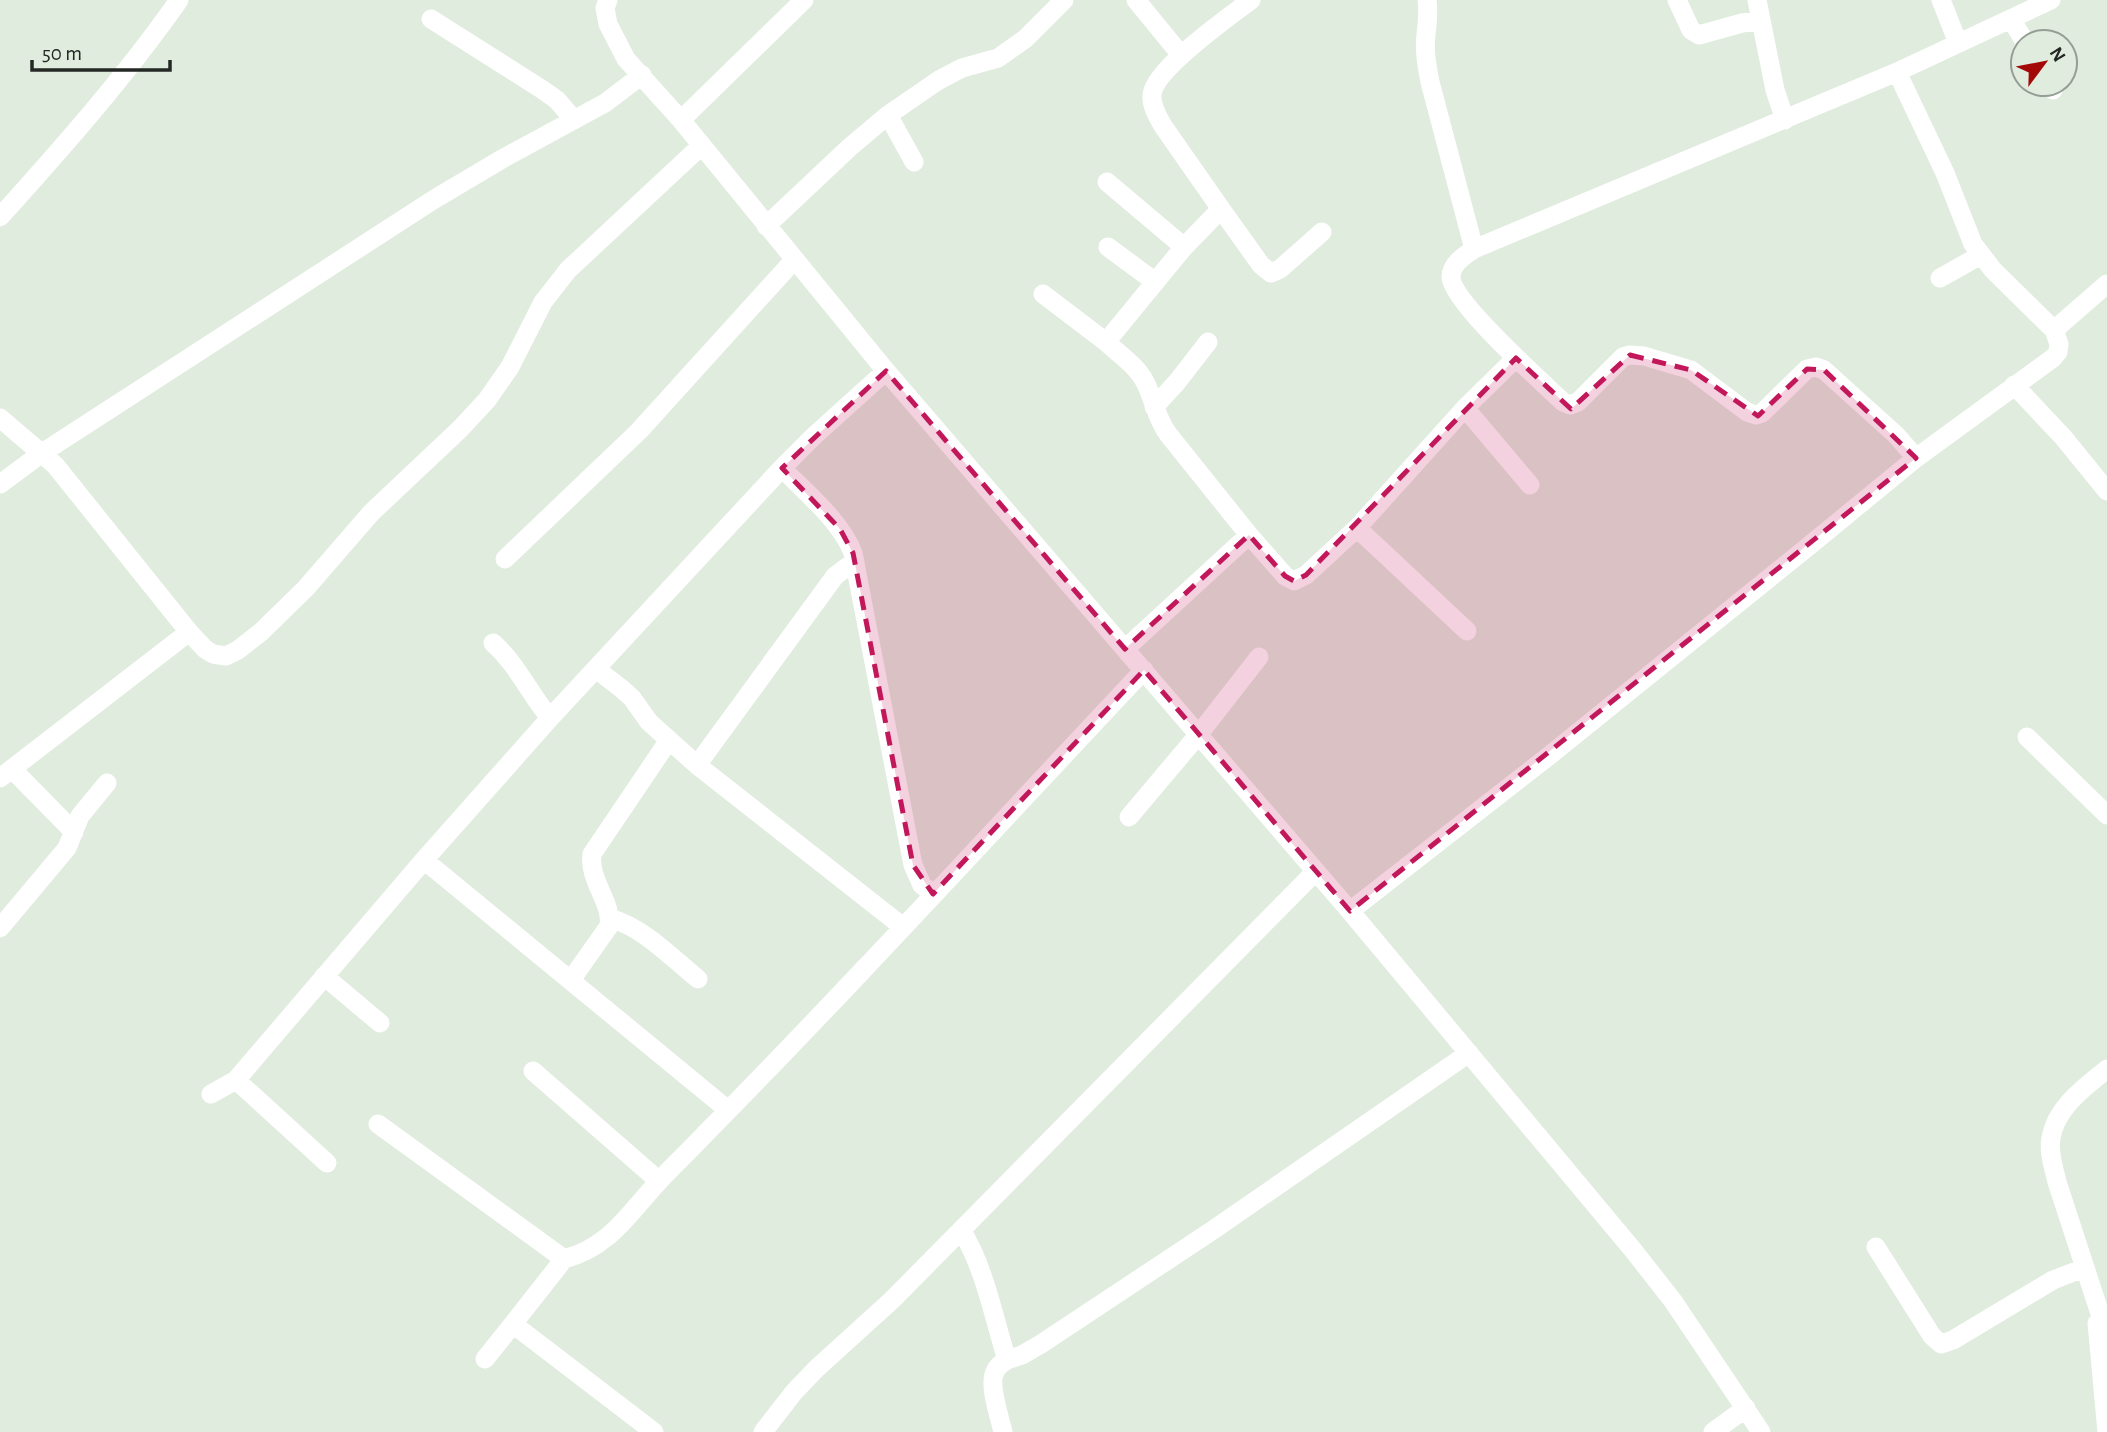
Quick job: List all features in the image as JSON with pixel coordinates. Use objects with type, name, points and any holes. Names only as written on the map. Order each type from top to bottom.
[{"type":"street","points":[[0,218],[93,113],[179,0]]},
{"type":"street","points":[[681,120],[804,0]]},
{"type":"street","points":[[766,226],[888,115],[939,80],[962,68],[998,58],[1025,39],[1064,0]]},
{"type":"street","points":[[1136,0],[1181,55]]},
{"type":"street","points":[[1251,0],[1181,55],[1158,81],[1152,95],[1156,114],[1261,265],[1272,273],[1322,232]]},
{"type":"street","points":[[1427,0],[1429,13],[1426,56],[1430,82],[1474,249]]},
{"type":"street","points":[[1677,0],[1691,30],[1699,35],[1742,23],[1761,21]]},
{"type":"street","points":[[1757,0],[1775,90],[1784,120]]},
{"type":"street","points":[[1941,0],[1958,43]]},
{"type":"street","points":[[1916,458],[1896,435],[1824,370],[1816,367],[1807,369],[1762,413],[1756,415],[1747,412],[1691,370],[1644,356],[1630,355],[1623,357],[1578,402],[1570,405],[1563,402],[1516,358],[1469,307],[1453,287],[1451,275],[1456,263],[1474,249],[1897,72],[2051,0]]},
{"type":"street","points":[[600,3],[626,59],[681,120],[886,371],[1469,1053],[1673,1301],[1761,1432]]},
{"type":"street","points":[[431,19],[543,90],[557,100],[574,120]]},
{"type":"street","points":[[2011,19],[2016,28]]},
{"type":"street","points":[[1350,911],[1550,755],[1916,458],[2058,352],[2059,344],[2054,330],[1981,255],[1967,232],[1945,173],[1897,72]]},
{"type":"street","points":[[0,484],[42,453],[433,200],[605,103],[642,75]]},
{"type":"street","points":[[888,115],[914,162]]},
{"type":"street","points":[[0,418],[55,465],[205,649],[213,654],[226,656],[261,632],[306,587],[371,513],[460,429],[487,400],[510,367],[543,302],[568,270],[701,146]]},
{"type":"street","points":[[1107,182],[1184,247]]},
{"type":"street","points":[[1106,342],[1154,281],[1222,209]]},
{"type":"street","points":[[1108,247],[1154,281]]},
{"type":"street","points":[[1940,278],[1981,255]]},
{"type":"street","points":[[505,559],[639,431],[794,260]]},
{"type":"street","points":[[2054,330],[2107,284]]},
{"type":"street","points":[[1043,294],[1106,342],[1139,373],[1146,384],[1161,425],[1249,535],[1285,576],[1294,581],[1306,575],[1357,528],[1465,408],[1516,358]]},
{"type":"street","points":[[1154,407],[1208,342]]},
{"type":"street","points":[[211,1094],[236,1080],[424,860],[550,718],[782,468],[886,371]]},
{"type":"street","points":[[2014,385],[2063,437],[2107,491]]},
{"type":"street","points":[[1465,408],[1530,485]]},
{"type":"street","points":[[782,468],[840,528],[856,561],[913,865],[922,885],[933,894]]},
{"type":"street","points":[[1357,528],[1468,631]]},
{"type":"street","points":[[1125,649],[1249,535]]},
{"type":"street","points":[[698,765],[835,576],[856,561]]},
{"type":"street","points":[[74,832],[6,774],[189,632]]},
{"type":"street","points":[[493,643],[517,668],[550,718]]},
{"type":"street","points":[[1129,817],[1259,657]]},
{"type":"street","points":[[596,669],[632,698],[649,722],[698,765],[903,927]]},
{"type":"street","points":[[485,1360],[564,1259],[598,1244],[617,1230],[659,1181],[903,927],[1144,670]]},
{"type":"street","points":[[2027,737],[2107,815]]},
{"type":"street","points":[[572,979],[609,926],[610,918],[591,864],[592,854],[669,740]]},
{"type":"street","points":[[0,928],[66,848],[80,816],[107,783]]},
{"type":"street","points":[[424,860],[572,979],[728,1111]]},
{"type":"street","points":[[763,1432],[801,1384],[892,1300],[1316,871]]},
{"type":"street","points":[[610,918],[626,923],[640,932],[698,979]]},
{"type":"street","points":[[324,976],[380,1023]]},
{"type":"street","points":[[1003,1432],[993,1386],[993,1374],[998,1367],[1041,1344],[1213,1230],[1469,1053]]},
{"type":"street","points":[[2107,1069],[2066,1106],[2056,1121],[2051,1139],[2051,1156],[2057,1182],[2107,1335]]},
{"type":"street","points":[[533,1071],[659,1181]]},
{"type":"street","points":[[236,1080],[327,1163]]},
{"type":"street","points":[[379,1124],[564,1259]]},
{"type":"street","points":[[961,1230],[970,1243],[1007,1360]]},
{"type":"street","points":[[1876,1247],[1932,1336],[1941,1344],[1953,1340],[2053,1280],[2084,1268]]},
{"type":"street","points":[[2095,1304],[2107,1432]]},
{"type":"street","points":[[513,1324],[654,1432]]},
{"type":"street","points":[[1713,1432],[1746,1408]]},
{"type":"highlighted area","points":[[1630,355],[1691,370],[1758,416],[1807,369],[1824,370],[1916,458],[1350,911],[1144,670],[933,894],[913,865],[853,553],[840,529],[782,468],[886,371],[1125,649],[1249,535],[1285,576],[1294,581],[1306,575],[1516,358],[1571,409]]}]
